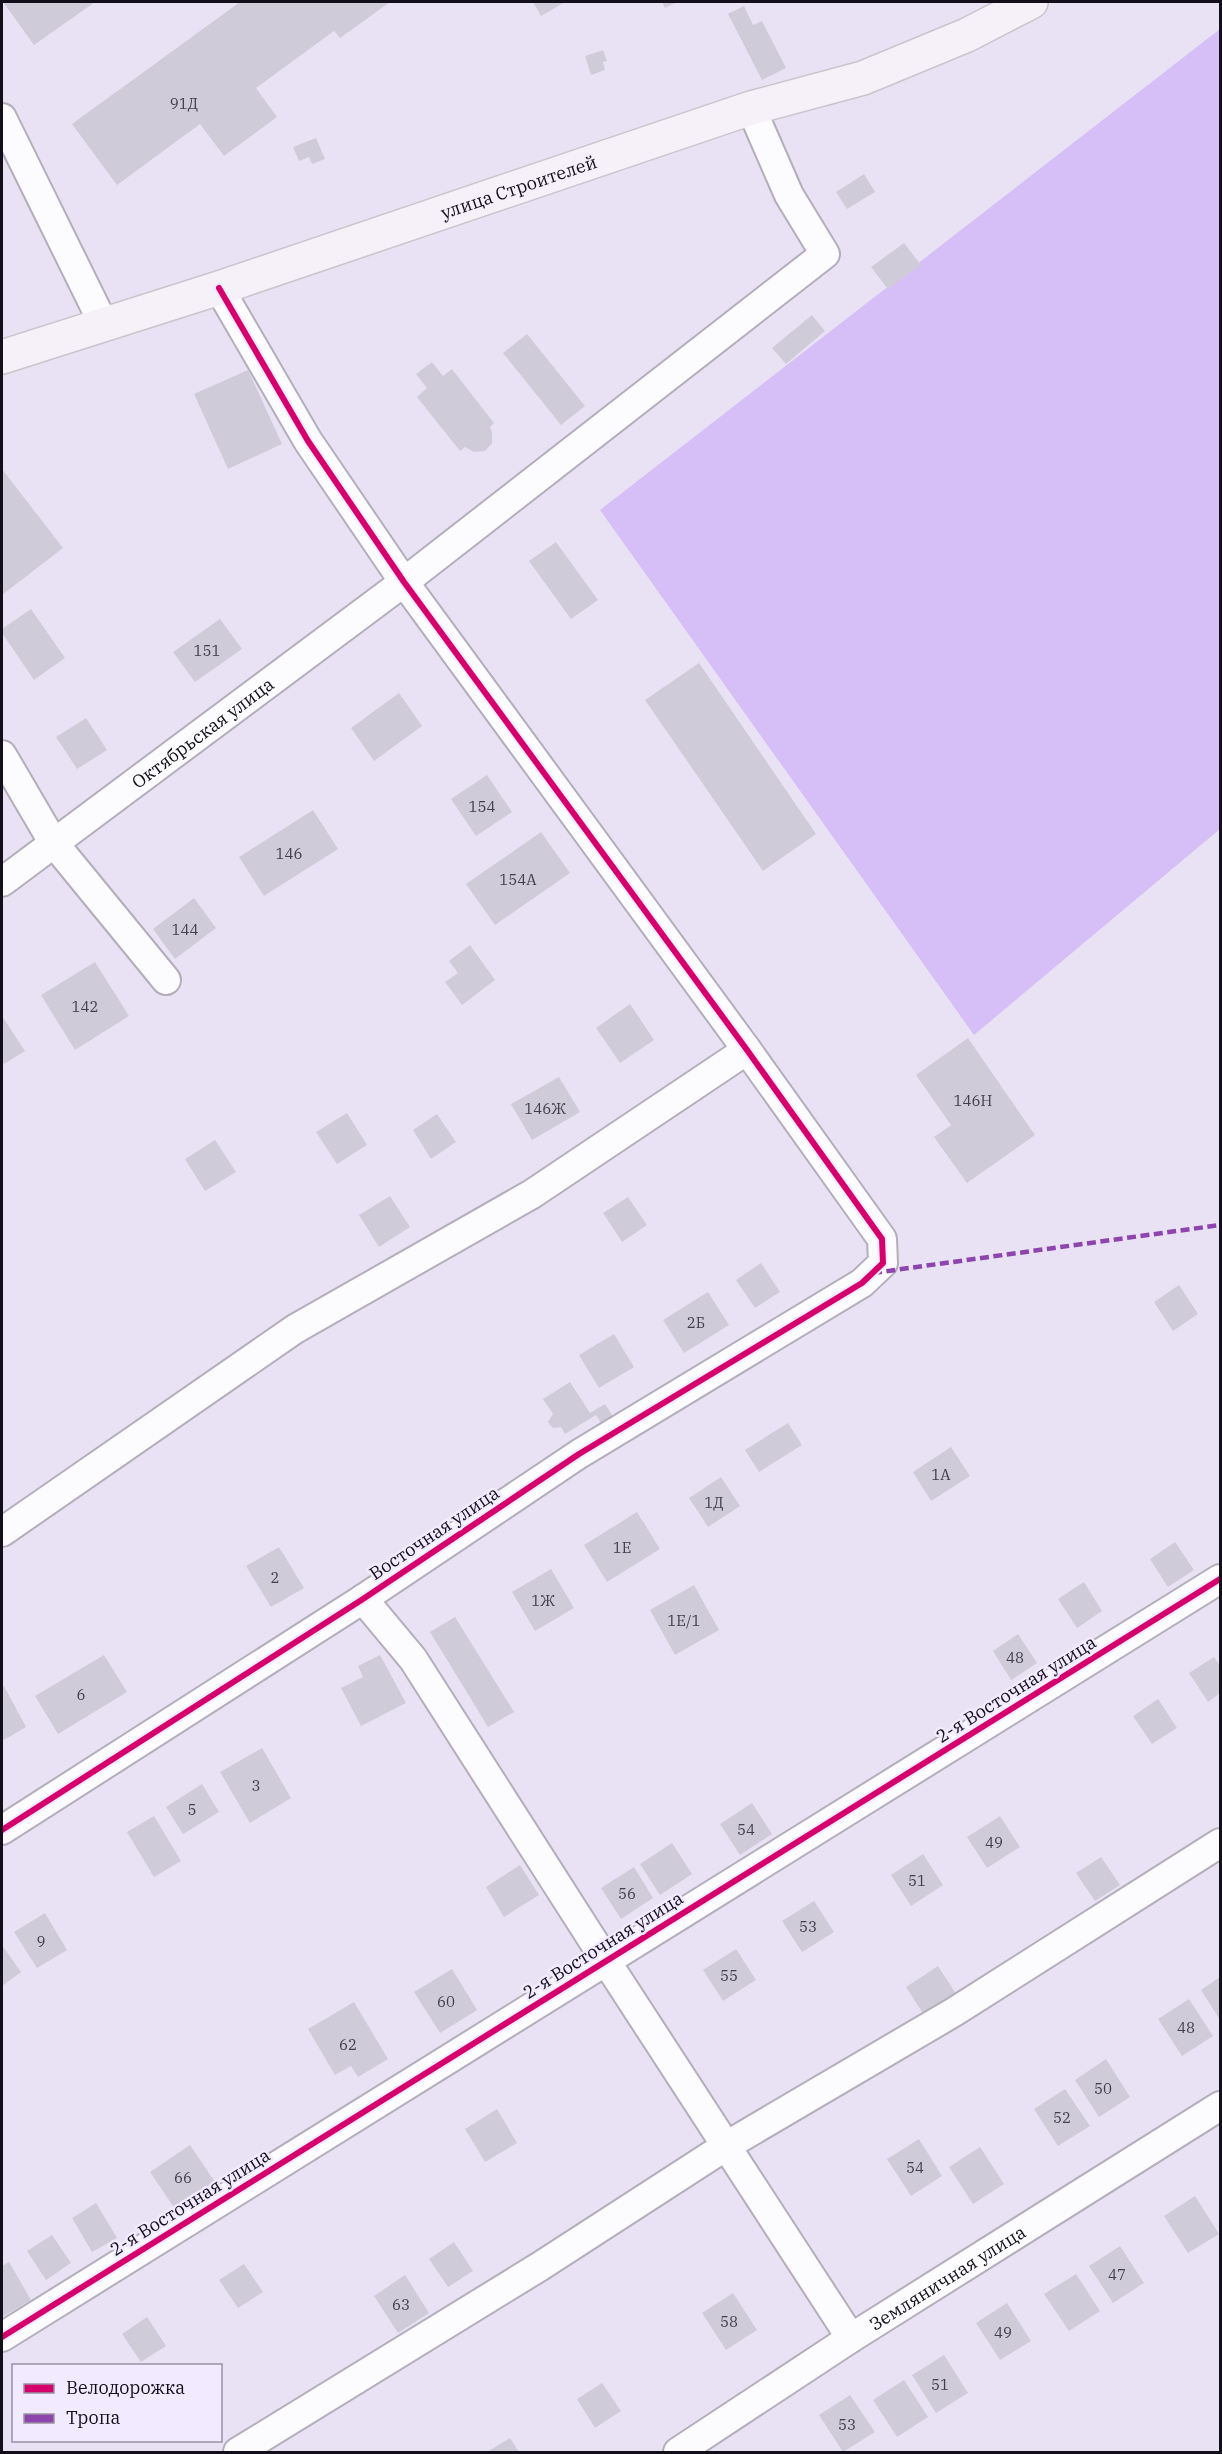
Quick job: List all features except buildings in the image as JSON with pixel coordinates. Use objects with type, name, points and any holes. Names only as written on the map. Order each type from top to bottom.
[{"type":"main road","name":"улица Строителей","points":[[2,357],[219,288],[751,108],[863,78],[967,34],[1031,2]]},
{"type":"street","name":"Октябрьская улица","points":[[2,882],[404,582],[825,254],[789,195],[751,108]]},
{"type":"street","points":[[2,118],[104,325]]},
{"type":"street","points":[[2,1532],[295,1329],[532,1194],[747,1050],[404,582],[308,441],[219,288]]},
{"type":"street","points":[[2,755],[53,842],[166,980]]},
{"type":"street","name":"Восточная улица","points":[[2,1830],[363,1599],[579,1454],[862,1283],[883,1263],[882,1239],[747,1050]]},
{"type":"street","name":"2-я Восточная улица","points":[[2,2337],[1221,1579]]},
{"type":"street","points":[[363,1599],[413,1659],[851,2338]]},
{"type":"street","points":[[238,2452],[539,2267],[726,2146],[954,2012],[1221,1843]]},
{"type":"street","name":"Земляничная улица","points":[[678,2452],[851,2338],[1221,2106]]},
{"type":"shaded area","points":[[1220,29],[1220,829],[974,1035],[600,510]]},
{"type":"marked path","points":[[873,1273],[1220,1225]]},
{"type":"cycle path","points":[[2,1830],[363,1599],[579,1454],[862,1283],[883,1263],[882,1239],[747,1050],[404,582],[308,441],[219,288]]},
{"type":"cycle path","points":[[2,2337],[1220,1579]]}]
